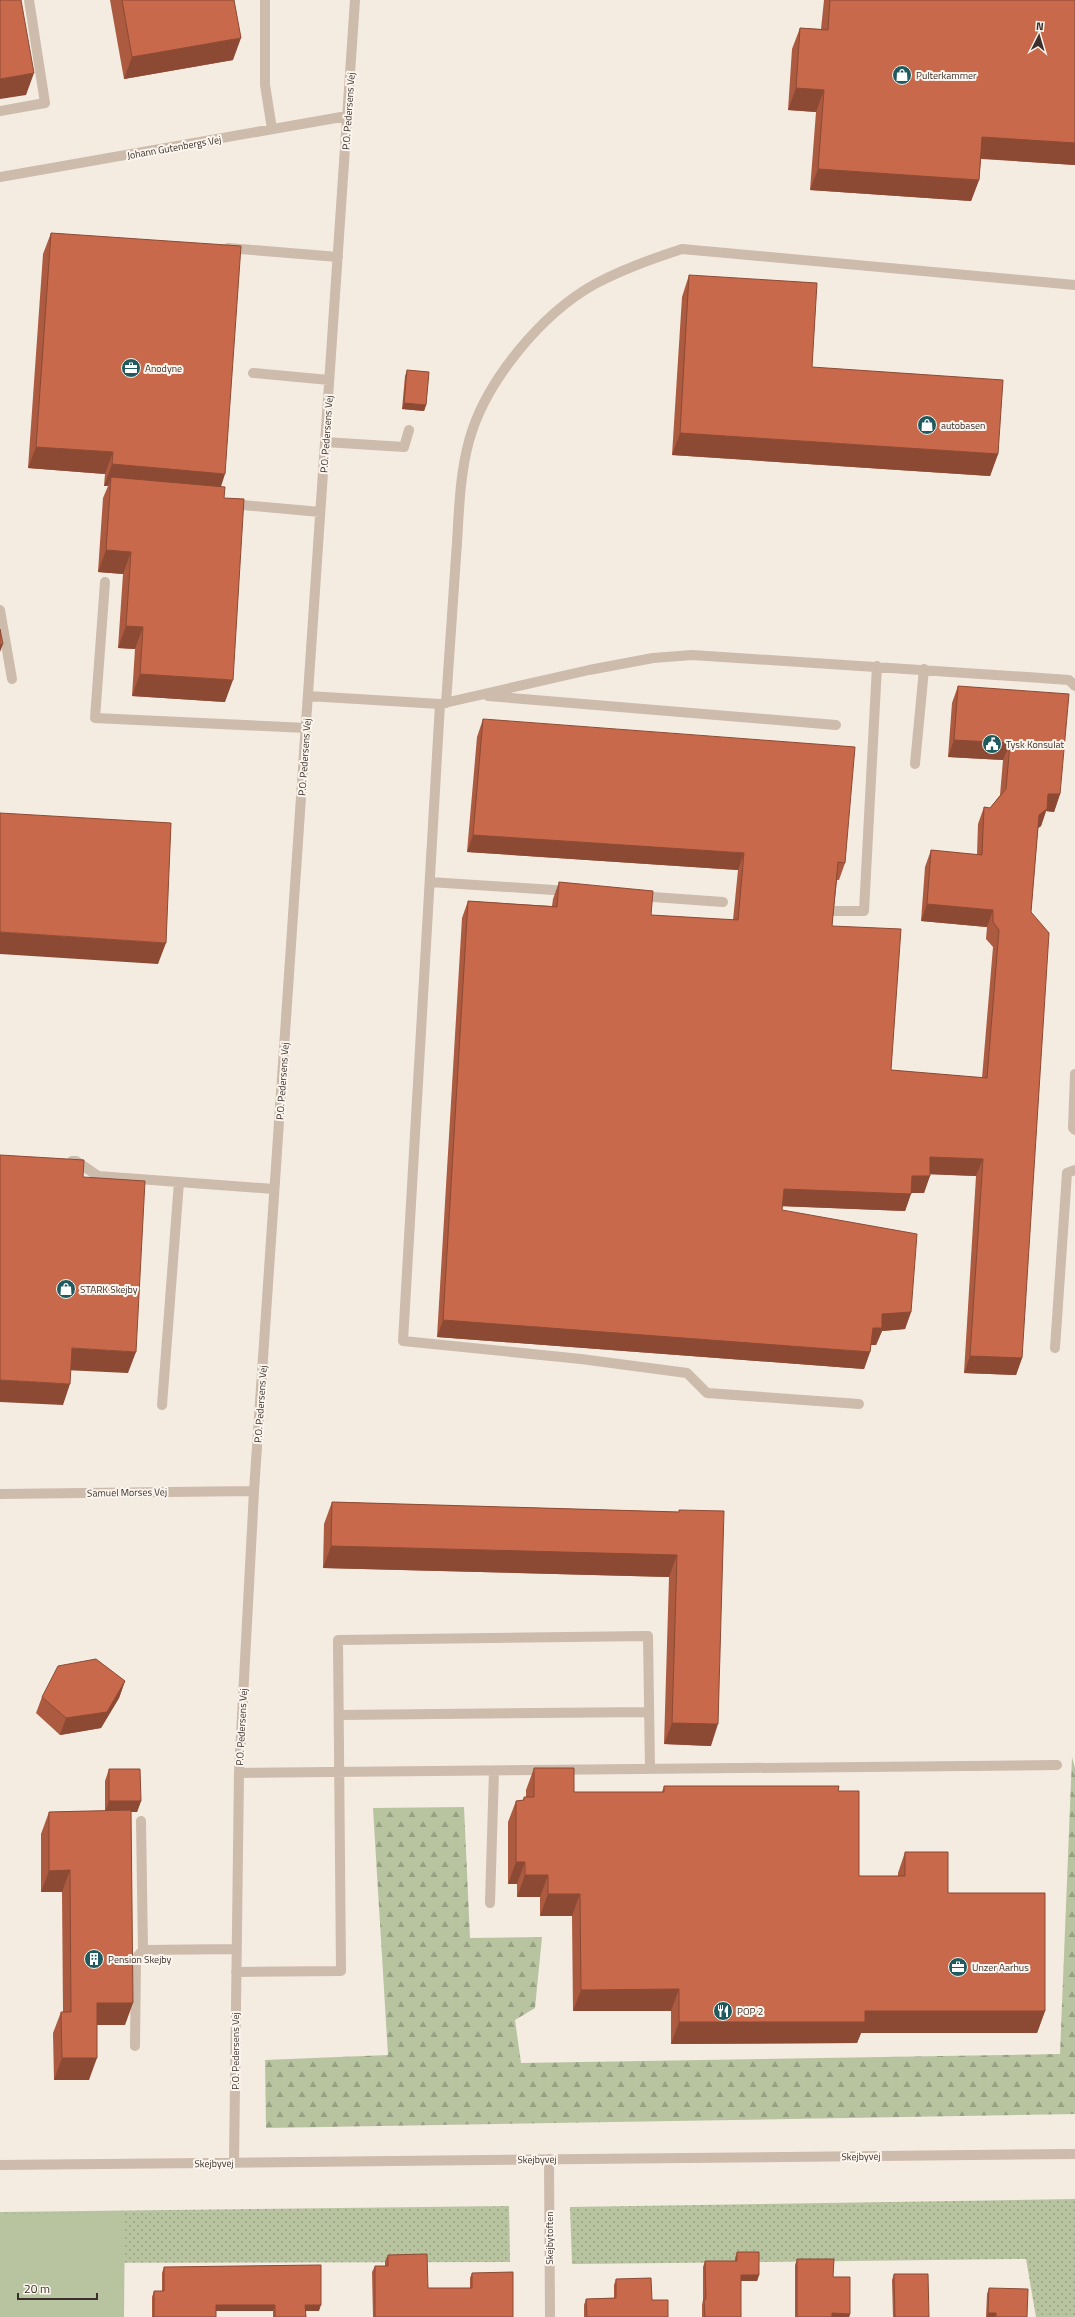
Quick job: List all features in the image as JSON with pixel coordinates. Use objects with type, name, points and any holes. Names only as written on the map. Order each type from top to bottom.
[{"type":"street","points":[[0,111],[45,103],[29,0]]},
{"type":"street","points":[[266,0],[265,85],[272,129]]},
{"type":"street","name":"P.O. Pedersens Vej","points":[[234,2162],[239,1773],[254,1491],[355,0]]},
{"type":"street","name":"Johann Gutenbergs Vej","points":[[0,177],[347,116]]},
{"type":"street","points":[[219,248],[338,257]]},
{"type":"street","points":[[859,1404],[707,1393],[687,1373],[581,1359],[403,1341],[430,882],[461,481],[469,440],[484,402],[509,360],[554,314],[594,285],[638,264],[682,249],[1075,285]]},
{"type":"street","points":[[253,373],[329,380]]},
{"type":"street","points":[[325,442],[404,447],[409,430]]},
{"type":"street","points":[[220,503],[320,512]]},
{"type":"street","points":[[105,582],[95,718],[306,728]]},
{"type":"street","points":[[0,610],[12,679]]},
{"type":"street","points":[[308,696],[443,704],[478,695],[653,658],[692,655],[924,669],[1069,680],[1075,686]]},
{"type":"street","points":[[835,911],[864,911],[877,666]]},
{"type":"street","points":[[915,764],[924,669]]},
{"type":"street","points":[[478,695],[836,725]]},
{"type":"street","points":[[430,882],[580,892]]},
{"type":"street","points":[[628,895],[723,902]]},
{"type":"street","points":[[1075,1074],[1073,1128],[1075,1130]]},
{"type":"street","points":[[61,1160],[76,1161],[98,1176],[274,1189]]},
{"type":"street","points":[[1055,1348],[1067,1173],[1075,1170]]},
{"type":"street","points":[[162,1405],[178,1182]]},
{"type":"street","name":"Samuel Morses Vej","points":[[0,1494],[254,1491]]},
{"type":"street","points":[[236,1972],[341,1971],[338,1640],[648,1636],[650,1769]]},
{"type":"street","points":[[338,1715],[649,1712]]},
{"type":"street","points":[[239,1773],[1057,1765]]},
{"type":"street","points":[[490,1903],[494,1771]]},
{"type":"street","points":[[135,2046],[136,1958],[143,1950],[141,1821]]},
{"type":"street","points":[[143,1950],[236,1949]]},
{"type":"street","name":"Skejbyvej","points":[[0,2165],[1075,2154]]},
{"type":"street","name":"Skejbytoften","points":[[549,2159],[550,2317]]},
{"type":"green space","points":[[1072,1757],[1075,1768],[1075,2114],[266,2128],[265,2060],[388,2055],[373,1808],[464,1807],[470,1938],[542,1937],[535,2008],[515,2020],[521,2063],[1060,2054]]},
{"type":"green space","points":[[1075,2199],[1075,2317],[1036,2317],[1026,2259],[572,2264],[570,2207]]},
{"type":"green space","points":[[509,2206],[510,2262],[0,2263],[0,2212]]},
{"type":"green space","points":[[125,2213],[124,2317],[0,2317],[0,2214]]},
{"type":"building","points":[[0,0],[21,0],[34,73],[0,79]]},
{"type":"building","points":[[122,0],[234,0],[241,38],[132,57]]},
{"type":"building","points":[[830,0],[1075,0],[1075,143],[982,137],[979,180],[818,169],[824,90],[796,88],[800,28],[828,30]]},
{"type":"building","name":"Anodyne","points":[[51,233],[241,246],[225,474],[112,464],[113,452],[36,447]]},
{"type":"building","points":[[689,275],[817,283],[812,367],[1003,380],[998,454],[680,433]]},
{"type":"building","points":[[407,370],[429,372],[426,405],[404,403]]},
{"type":"building","points":[[111,477],[225,487],[224,498],[244,499],[233,680],[140,674],[143,627],[126,626],[131,552],[106,550]]},
{"type":"building","points":[[0,629],[3,644],[0,645]]},
{"type":"building","points":[[958,686],[1069,694],[1060,794],[1048,794],[1047,809],[1039,815],[1031,912],[1049,933],[1022,1358],[970,1356],[983,1159],[930,1157],[930,1176],[912,1176],[911,1194],[784,1189],[782,1210],[917,1234],[911,1312],[882,1314],[882,1328],[873,1328],[870,1352],[443,1320],[468,901],[557,907],[559,882],[653,891],[651,915],[738,920],[744,853],[473,835],[483,719],[855,747],[845,863],[838,862],[832,926],[901,929],[891,1070],[987,1078],[999,930],[993,922],[993,910],[927,904],[931,850],[982,855],[984,807],[990,808],[1006,789],[1010,743],[954,740]]},
{"type":"building","points":[[0,813],[171,823],[166,943],[0,932]]},
{"type":"building","name":"STARK Skejby","points":[[0,1155],[84,1160],[83,1177],[145,1181],[136,1352],[72,1348],[70,1384],[0,1380]]},
{"type":"building","points":[[332,1502],[679,1512],[679,1510],[724,1511],[718,1724],[672,1723],[677,1555],[331,1546]]},
{"type":"building","points":[[96,1659],[125,1681],[107,1712],[66,1718],[42,1697],[58,1666]]},
{"type":"building","name":"POP 2","points":[[534,1768],[574,1768],[574,1792],[664,1792],[664,1786],[839,1786],[838,1791],[859,1791],[859,1876],[905,1876],[905,1852],[948,1852],[948,1893],[1045,1893],[1045,2011],[865,2011],[865,2022],[679,2022],[679,1989],[581,1990],[580,1894],[548,1894],[548,1875],[525,1875],[525,1862],[516,1862],[516,1801],[524,1800],[524,1797],[534,1797]]},
{"type":"building","points":[[109,1769],[140,1769],[141,1801],[109,1801]]},
{"type":"building","name":"Pension Skejby","points":[[131,1810],[133,2003],[97,2003],[97,2058],[62,2058],[61,2012],[71,2012],[70,1870],[49,1871],[49,1812]]},
{"type":"building","points":[[737,2252],[759,2252],[759,2275],[741,2275],[741,2317],[705,2317],[705,2261],[737,2261]]},
{"type":"building","points":[[427,2254],[428,2288],[472,2288],[472,2273],[513,2272],[513,2317],[375,2317],[375,2266],[388,2266],[388,2255]]},
{"type":"building","points":[[797,2259],[834,2259],[833,2277],[850,2277],[850,2314],[832,2313],[832,2317],[797,2317]]},
{"type":"building","points":[[321,2265],[321,2305],[305,2305],[306,2317],[275,2317],[275,2305],[216,2305],[216,2317],[154,2317],[154,2291],[164,2291],[164,2267]]},
{"type":"building","points":[[894,2274],[928,2274],[929,2317],[895,2317]]},
{"type":"building","points":[[651,2278],[652,2300],[668,2300],[668,2317],[587,2317],[586,2299],[616,2298],[616,2279]]},
{"type":"building","points":[[989,2288],[1028,2289],[1027,2317],[996,2317],[996,2313],[988,2313]]},
{"type":"place","name":"Pulterkammer","points":[[902,75]]},
{"type":"place","name":"Anodyne","points":[[131,368]]},
{"type":"place","name":"autobasen","points":[[927,425]]},
{"type":"place","name":"Tysk Konsulat","points":[[992,744]]},
{"type":"place","name":"STARK Skejby","points":[[66,1289]]},
{"type":"place","name":"Pension Skejby","points":[[94,1959]]},
{"type":"place","name":"Unzer Aarhus","points":[[958,1967]]},
{"type":"place","name":"POP 2","points":[[723,2011]]}]
